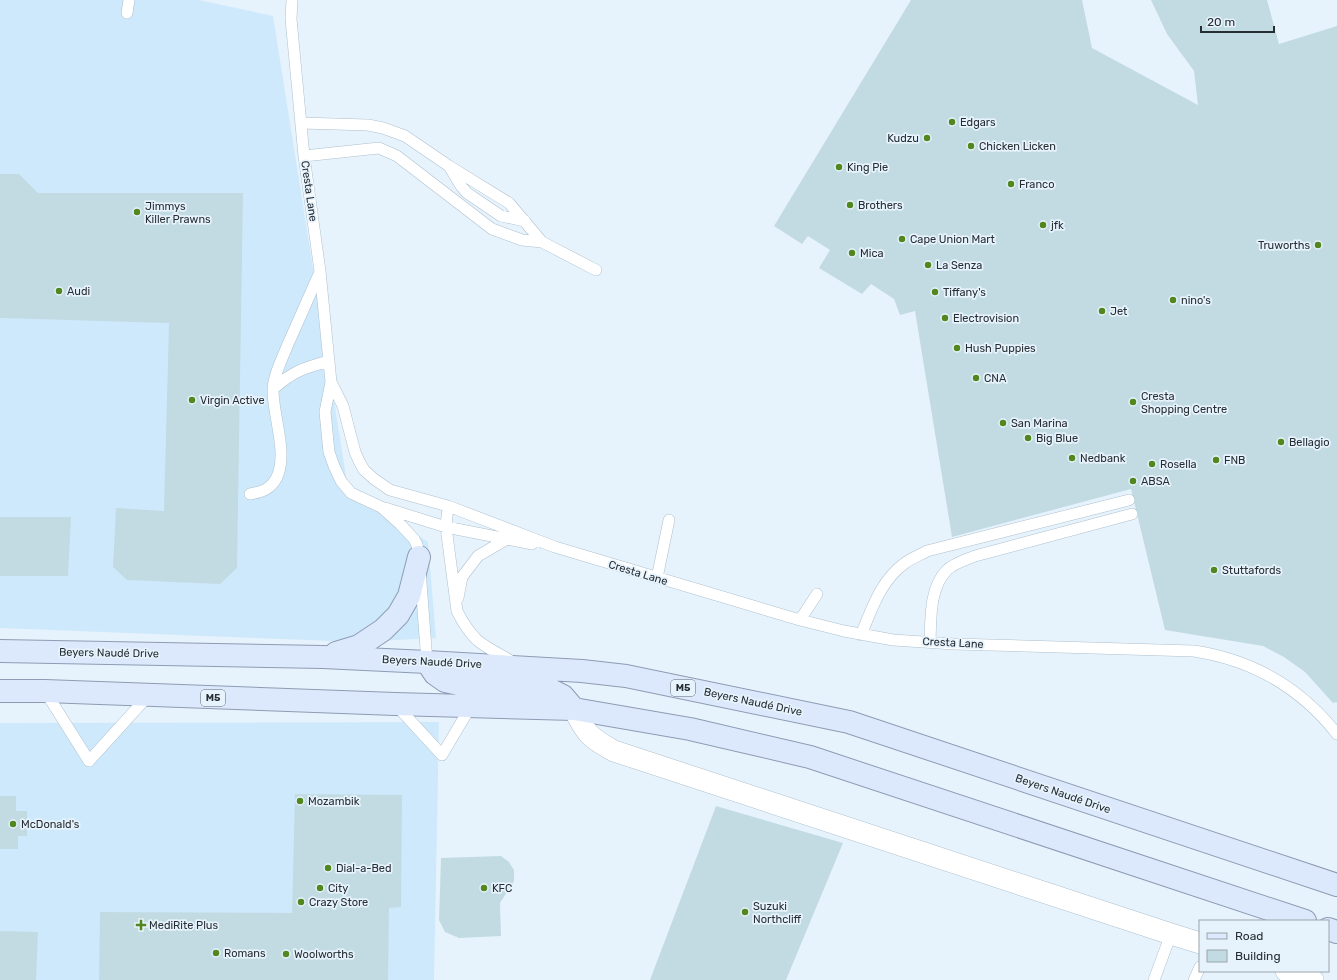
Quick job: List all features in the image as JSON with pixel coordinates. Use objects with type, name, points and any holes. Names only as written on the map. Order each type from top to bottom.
[{"type":"main road","points":[[323,657],[359,646],[392,623],[409,596],[419,557]]},
{"type":"main road","name":"Beyers Naudé Drive","points":[[0,651],[323,657],[522,667],[626,676],[849,722],[1337,885]]},
{"type":"main road","points":[[427,662],[435,674],[446,681],[459,684],[529,686],[545,688],[563,696],[574,709]]},
{"type":"main road","name":"M5","points":[[0,691],[574,709],[690,729],[810,757],[1302,920]]},
{"type":"main road","points":[[0,704],[38,691]]},
{"type":"street","points":[[574,709],[582,726],[595,741],[614,751],[1199,943]]},
{"type":"street","points":[[1289,972],[1313,980]]},
{"type":"lane","points":[[128,13],[129,0]]},
{"type":"lane","name":"Cresta Lane","points":[[292,0],[291,19],[304,156],[320,271],[332,382],[344,406],[355,452],[359,462],[364,470],[374,479],[390,490],[448,506],[555,547],[800,620],[861,635],[893,640],[930,642],[1113,650],[1194,651],[1213,654],[1250,666],[1287,686],[1310,704],[1327,721],[1337,734]]},
{"type":"lane","points":[[301,123],[357,124],[382,128],[405,136],[449,166],[509,203],[542,242]]},
{"type":"lane","points":[[304,156],[379,148],[386,150],[397,156],[492,229],[522,240],[542,242],[596,270]]},
{"type":"lane","points":[[449,166],[467,192],[501,216],[525,221]]},
{"type":"lane","points":[[250,494],[266,490],[274,483],[277,477],[281,455],[273,389],[283,356],[320,271]]},
{"type":"lane","points":[[273,389],[295,372],[303,368],[329,361]]},
{"type":"lane","name":"Cresta Lane","points":[[332,382],[325,412],[329,452],[341,481],[351,493],[381,507],[446,527],[555,547]]},
{"type":"lane","points":[[861,635],[878,594],[889,578],[906,562],[928,551],[1129,500]]},
{"type":"lane","points":[[448,506],[446,527],[457,611],[463,622],[477,639],[494,651],[522,667]]},
{"type":"lane","name":"Cresta Lane","points":[[381,507],[410,534],[417,545],[427,662]]},
{"type":"lane","points":[[930,642],[932,610],[937,586],[946,571],[957,563],[975,556],[1132,514]]},
{"type":"lane","points":[[657,578],[669,520]]},
{"type":"lane","points":[[457,611],[462,577],[478,556],[507,539]]},
{"type":"lane","points":[[800,620],[817,594]]},
{"type":"lane","points":[[38,691],[90,761],[149,695]]},
{"type":"lane","points":[[396,704],[442,755],[471,706]]},
{"type":"lane","points":[[1154,980],[1171,934]]},
{"type":"lane","points":[[1194,980],[1199,969]]},
{"type":"shaded area","points":[[0,0],[199,0],[273,16],[348,489],[428,542],[436,638],[358,642],[0,628]]},
{"type":"shaded area","points":[[439,722],[434,980],[0,980],[0,723]]},
{"type":"building","name":"Cresta Shopping Centre","points":[[911,0],[1082,0],[1092,48],[1198,105],[1194,71],[1167,34],[1151,0],[1267,0],[1279,44],[1337,26],[1337,702],[1333,703],[1305,672],[1284,657],[1263,646],[1165,630],[1131,489],[952,537],[915,311],[900,315],[894,299],[871,284],[862,294],[819,268],[830,250],[808,236],[802,244],[774,226]]},
{"type":"building","points":[[0,174],[19,174],[38,193],[243,193],[237,568],[220,584],[127,580],[113,567],[116,508],[164,511],[169,323],[0,318]]},
{"type":"building","points":[[0,517],[71,517],[68,576],[0,576]]},
{"type":"building","points":[[295,794],[402,795],[401,907],[389,908],[388,980],[99,980],[100,912],[292,913]]},
{"type":"building","name":"McDonald's","points":[[0,796],[16,796],[16,811],[27,811],[27,836],[18,836],[18,849],[0,849]]},
{"type":"building","name":"Suzuki Northcliff","points":[[716,806],[843,843],[786,980],[650,980]]},
{"type":"building","points":[[501,856],[509,862],[514,870],[514,881],[500,903],[501,936],[459,938],[445,932],[439,920],[441,858]]},
{"type":"building","points":[[0,931],[38,932],[36,980],[0,980]]},
{"type":"place","name":"Edgars","points":[[952,122]]},
{"type":"place","name":"Kudzu","points":[[927,138]]},
{"type":"place","name":"Chicken Licken","points":[[971,146]]},
{"type":"place","name":"King Pie","points":[[839,167]]},
{"type":"place","name":"Franco","points":[[1011,184]]},
{"type":"place","name":"Brothers","points":[[850,205]]},
{"type":"place","name":"Jimmys Killer Prawns","points":[[137,212]]},
{"type":"place","name":"jfk","points":[[1043,225]]},
{"type":"place","name":"Cape Union Mart","points":[[902,239]]},
{"type":"place","name":"Truworths","points":[[1318,245]]},
{"type":"place","name":"Mica","points":[[852,253]]},
{"type":"place","name":"La Senza","points":[[928,265]]},
{"type":"place","name":"Audi","points":[[59,291]]},
{"type":"place","name":"Tiffany's","points":[[935,292]]},
{"type":"place","name":"nino's","points":[[1173,300]]},
{"type":"place","name":"Jet","points":[[1102,311]]},
{"type":"place","name":"Electrovision","points":[[945,318]]},
{"type":"place","name":"Hush Puppies","points":[[957,348]]},
{"type":"place","name":"CNA","points":[[976,378]]},
{"type":"place","name":"Virgin Active","points":[[192,400]]},
{"type":"place","name":"Cresta Shopping Centre","points":[[1133,402]]},
{"type":"place","name":"San Marina","points":[[1003,423]]},
{"type":"place","name":"Big Blue","points":[[1028,438]]},
{"type":"place","name":"Bellagio","points":[[1281,442]]},
{"type":"place","name":"Nedbank","points":[[1072,458]]},
{"type":"place","name":"FNB","points":[[1216,460]]},
{"type":"place","name":"Rosella","points":[[1152,464]]},
{"type":"place","name":"ABSA","points":[[1133,481]]},
{"type":"place","name":"Stuttafords","points":[[1214,570]]},
{"type":"place","name":"Mozambik","points":[[300,801]]},
{"type":"place","name":"McDonald's","points":[[13,824]]},
{"type":"place","name":"Dial-a-Bed","points":[[328,868]]},
{"type":"place","name":"City","points":[[320,888]]},
{"type":"place","name":"KFC","points":[[484,888]]},
{"type":"place","name":"Crazy Store","points":[[301,902]]},
{"type":"place","name":"Suzuki Northcliff","points":[[745,912]]},
{"type":"place","name":"MediRite Plus","points":[[141,925]]},
{"type":"place","name":"Romans","points":[[216,953]]},
{"type":"place","name":"Woolworths","points":[[286,954]]}]
